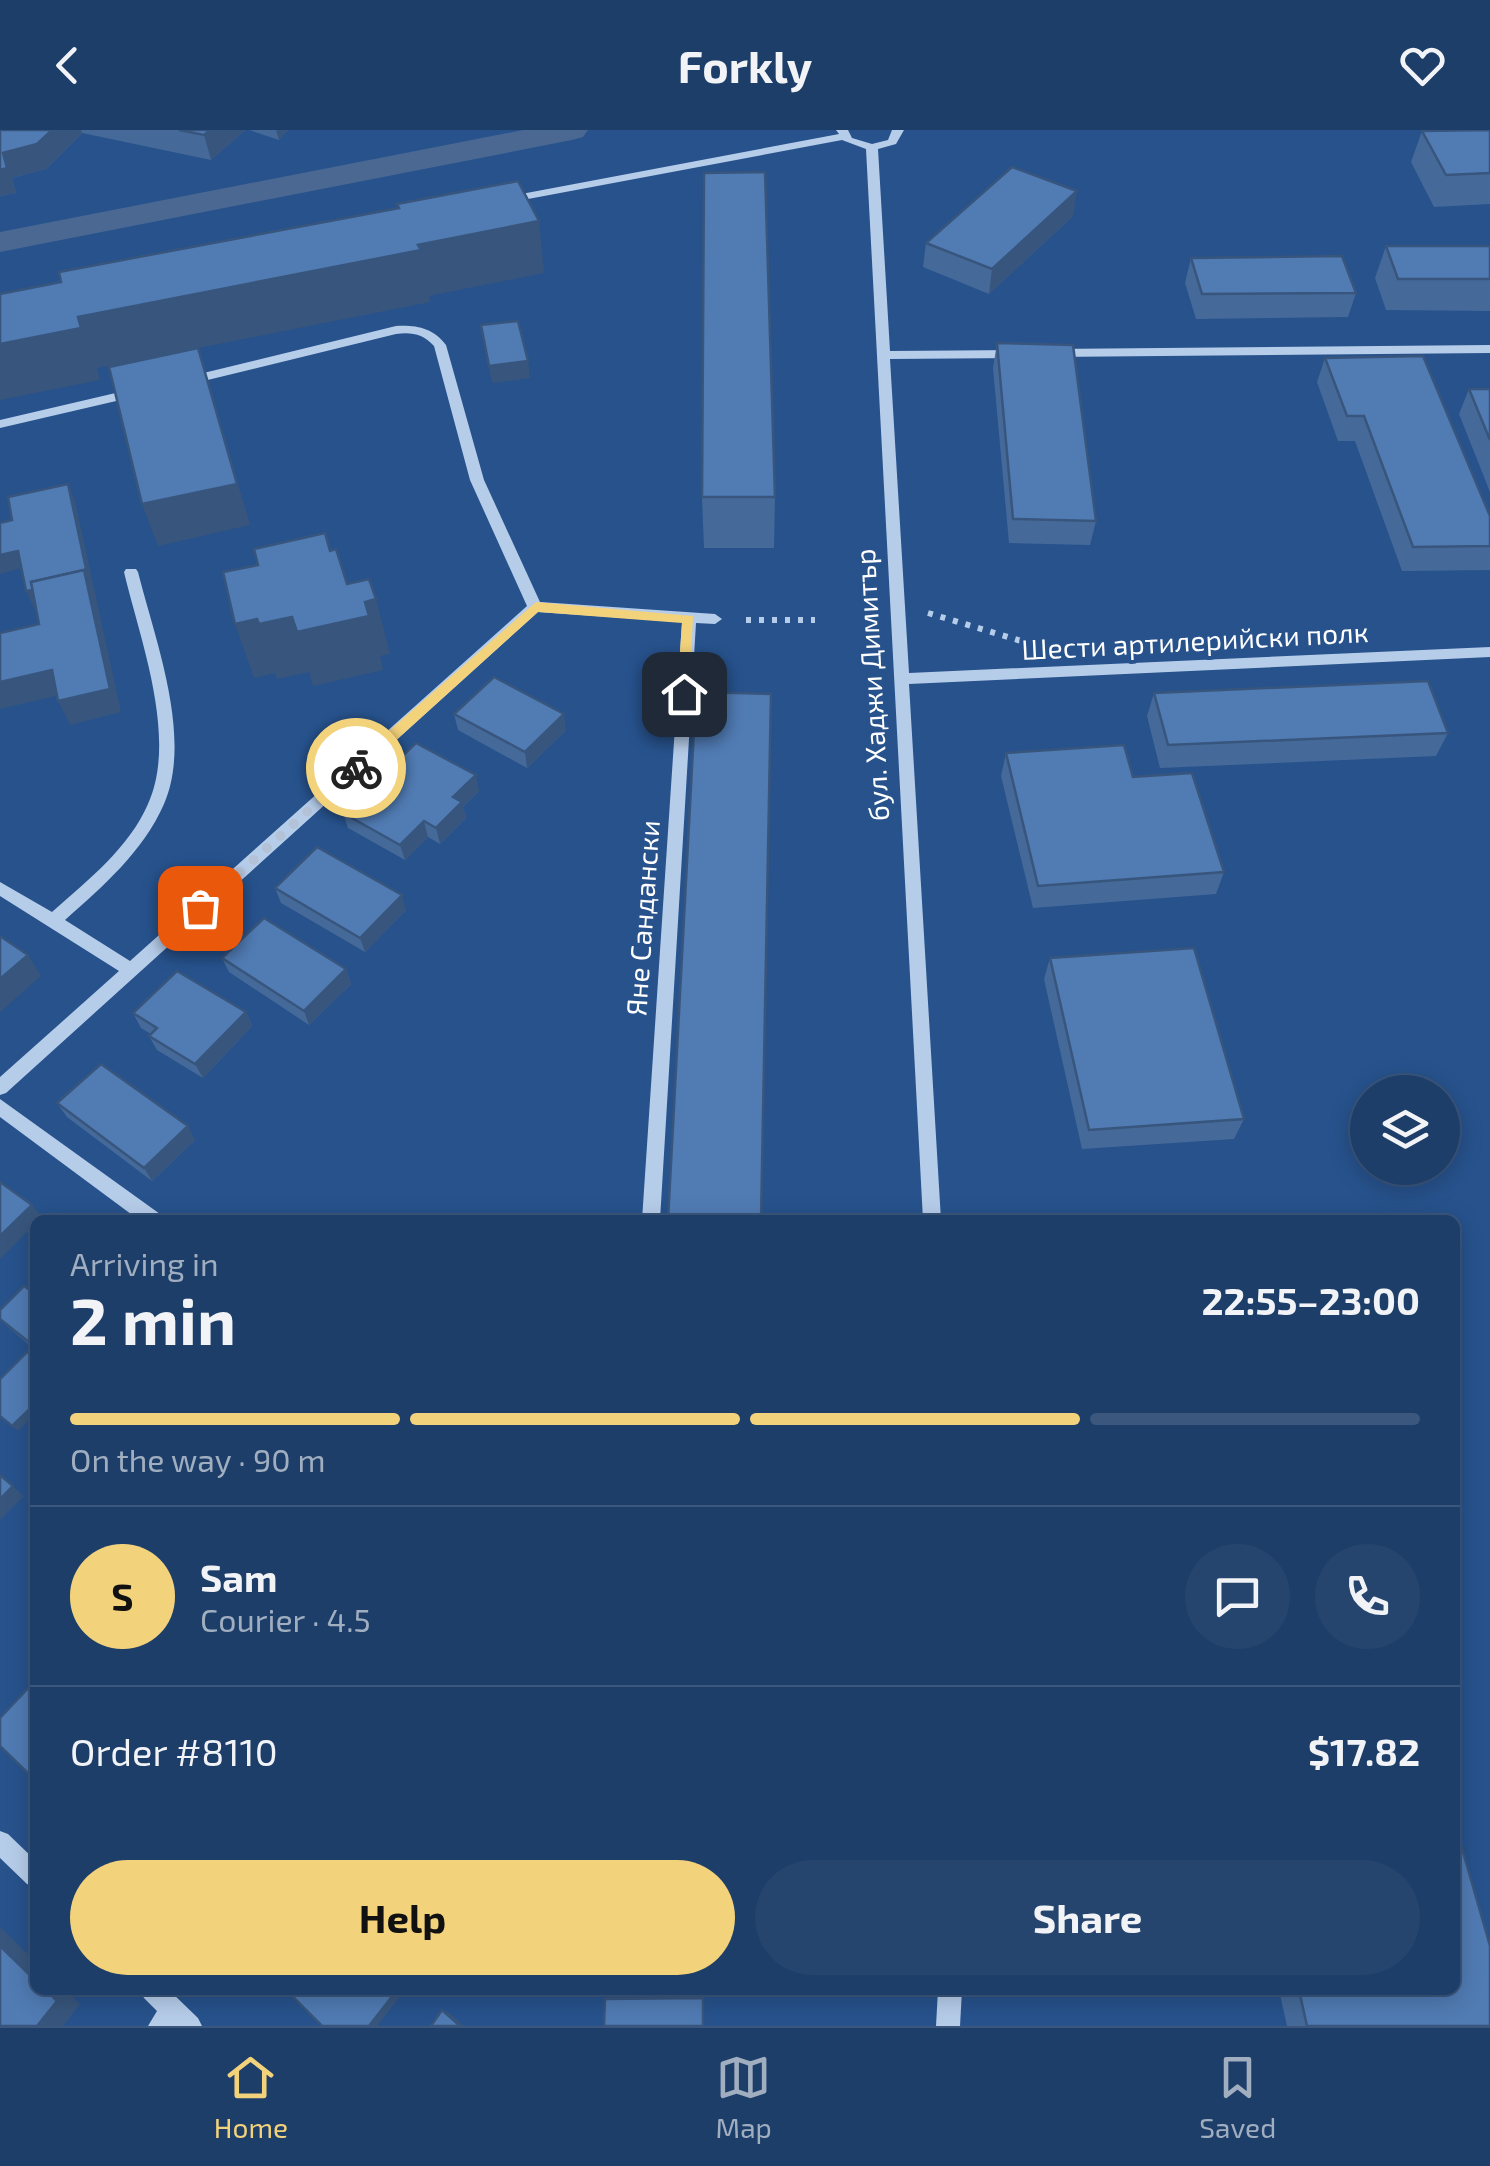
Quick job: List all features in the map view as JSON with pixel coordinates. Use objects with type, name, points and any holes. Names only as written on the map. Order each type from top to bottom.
[{"type":"street","points":[[490,203],[843,133],[855,144],[872,146],[892,142],[898,130]]},
{"type":"street","name":"бул. Хаджи Димитър","points":[[872,146],[932,1215]]},
{"type":"street","points":[[175,384],[396,330],[431,335],[440,345],[477,480],[536,607]]},
{"type":"street","points":[[886,355],[1490,348]]},
{"type":"street","points":[[0,424],[156,388]]},
{"type":"street","points":[[53,921],[104,876],[141,829],[163,786],[168,740],[131,572]]},
{"type":"street","points":[[0,1088],[536,607],[715,619]]},
{"type":"street","name":"Яне Сандански","points":[[651,1215],[689,619]]},
{"type":"street","name":"Шести артилерийски полк","points":[[902,678],[1490,652]]},
{"type":"street","points":[[1,889],[131,970]]},
{"type":"street","points":[[0,1107],[146,1215]]},
{"type":"street","points":[[0,1842],[30,1871]]},
{"type":"street","points":[[156,1995],[174,2021]]},
{"type":"street","points":[[948,2026],[950,1995]]},
{"type":"path","points":[[715,619],[815,620]]},
{"type":"building","points":[[0,130],[52,130],[37,144],[3,153],[7,168],[0,170]]},
{"type":"building","points":[[179,130],[210,130],[204,135]]},
{"type":"building","points":[[1490,130],[1490,173],[1446,175],[1422,131]]},
{"type":"building","points":[[1012,167],[1077,191],[992,269],[926,243]]},
{"type":"building","points":[[765,172],[775,497],[702,497],[704,173]]},
{"type":"building","points":[[518,181],[539,221],[418,245],[421,250],[78,317],[81,328],[0,344],[0,294],[61,282],[59,272],[399,208],[397,204]]},
{"type":"building","points":[[1386,246],[1490,246],[1490,279],[1398,279]]},
{"type":"building","points":[[1342,256],[1356,293],[1202,294],[1191,258]]},
{"type":"building","points":[[518,321],[528,361],[489,366],[481,325]]},
{"type":"building","points":[[997,343],[1073,345],[1096,521],[1013,519]]},
{"type":"building","points":[[198,348],[237,484],[142,504],[109,367]]},
{"type":"building","points":[[1423,356],[1490,516],[1490,546],[1413,547],[1364,416],[1347,416],[1325,358]]},
{"type":"building","points":[[1469,389],[1490,389],[1490,440]]},
{"type":"building","points":[[68,484],[88,578],[84,570],[31,582],[33,590],[26,591],[18,551],[0,555],[0,523],[12,520],[8,497]]},
{"type":"building","points":[[325,533],[330,551],[336,549],[347,584],[369,579],[376,599],[365,602],[369,616],[297,632],[292,617],[235,624],[223,572],[258,565],[254,549]]},
{"type":"building","points":[[84,570],[110,689],[58,701],[52,670],[0,682],[0,633],[39,624],[31,582]]},
{"type":"building","points":[[494,677],[564,714],[525,752],[454,714]]},
{"type":"building","points":[[1428,681],[1448,733],[1168,745],[1154,693]]},
{"type":"building","points":[[696,692],[771,694],[761,1215],[668,1215]]},
{"type":"building","points":[[416,743],[476,775],[453,797],[462,802],[436,828],[424,821],[400,845],[343,813]]},
{"type":"building","points":[[1124,745],[1133,777],[1192,773],[1224,872],[1038,886],[1006,753]]},
{"type":"building","points":[[317,847],[402,895],[360,938],[275,888]]},
{"type":"building","points":[[264,918],[346,969],[304,1011],[222,958]]},
{"type":"building","points":[[0,936],[28,955],[0,979]]},
{"type":"building","points":[[1194,948],[1244,1119],[1089,1130],[1050,958]]},
{"type":"building","points":[[177,971],[246,1012],[195,1064],[149,1036],[157,1028],[133,1013]]},
{"type":"building","points":[[101,1064],[188,1126],[144,1168],[57,1103]]},
{"type":"building","points":[[0,1182],[32,1205],[0,1236]]},
{"type":"building","points":[[24,1286],[30,1290],[30,1343],[0,1319],[0,1310]]},
{"type":"building","points":[[27,1352],[30,1355],[30,1409],[12,1426],[0,1416],[0,1379]]},
{"type":"building","points":[[0,1475],[13,1486],[0,1499]]},
{"type":"building","points":[[30,1686],[30,1775],[0,1746],[0,1718]]},
{"type":"building","points":[[1460,1841],[1490,1946],[1490,2026],[1307,2026],[1300,1995],[1460,1995]]},
{"type":"building","points":[[0,1946],[30,1975],[30,1995],[51,1995],[57,2001],[37,2026],[0,2026]]},
{"type":"building","points":[[291,1995],[393,1995],[369,2026],[322,2026]]},
{"type":"building","points":[[703,1998],[703,2026],[604,2026],[605,1999]]},
{"type":"building","points":[[442,2010],[460,2026],[431,2026]]},
{"type":"waterway","points":[[0,242],[572,130]]},
{"type":"way so far","points":[[200,908],[356,768]]},
{"type":"route","points":[[356,768],[536,607],[689,619],[684,694]]}]
